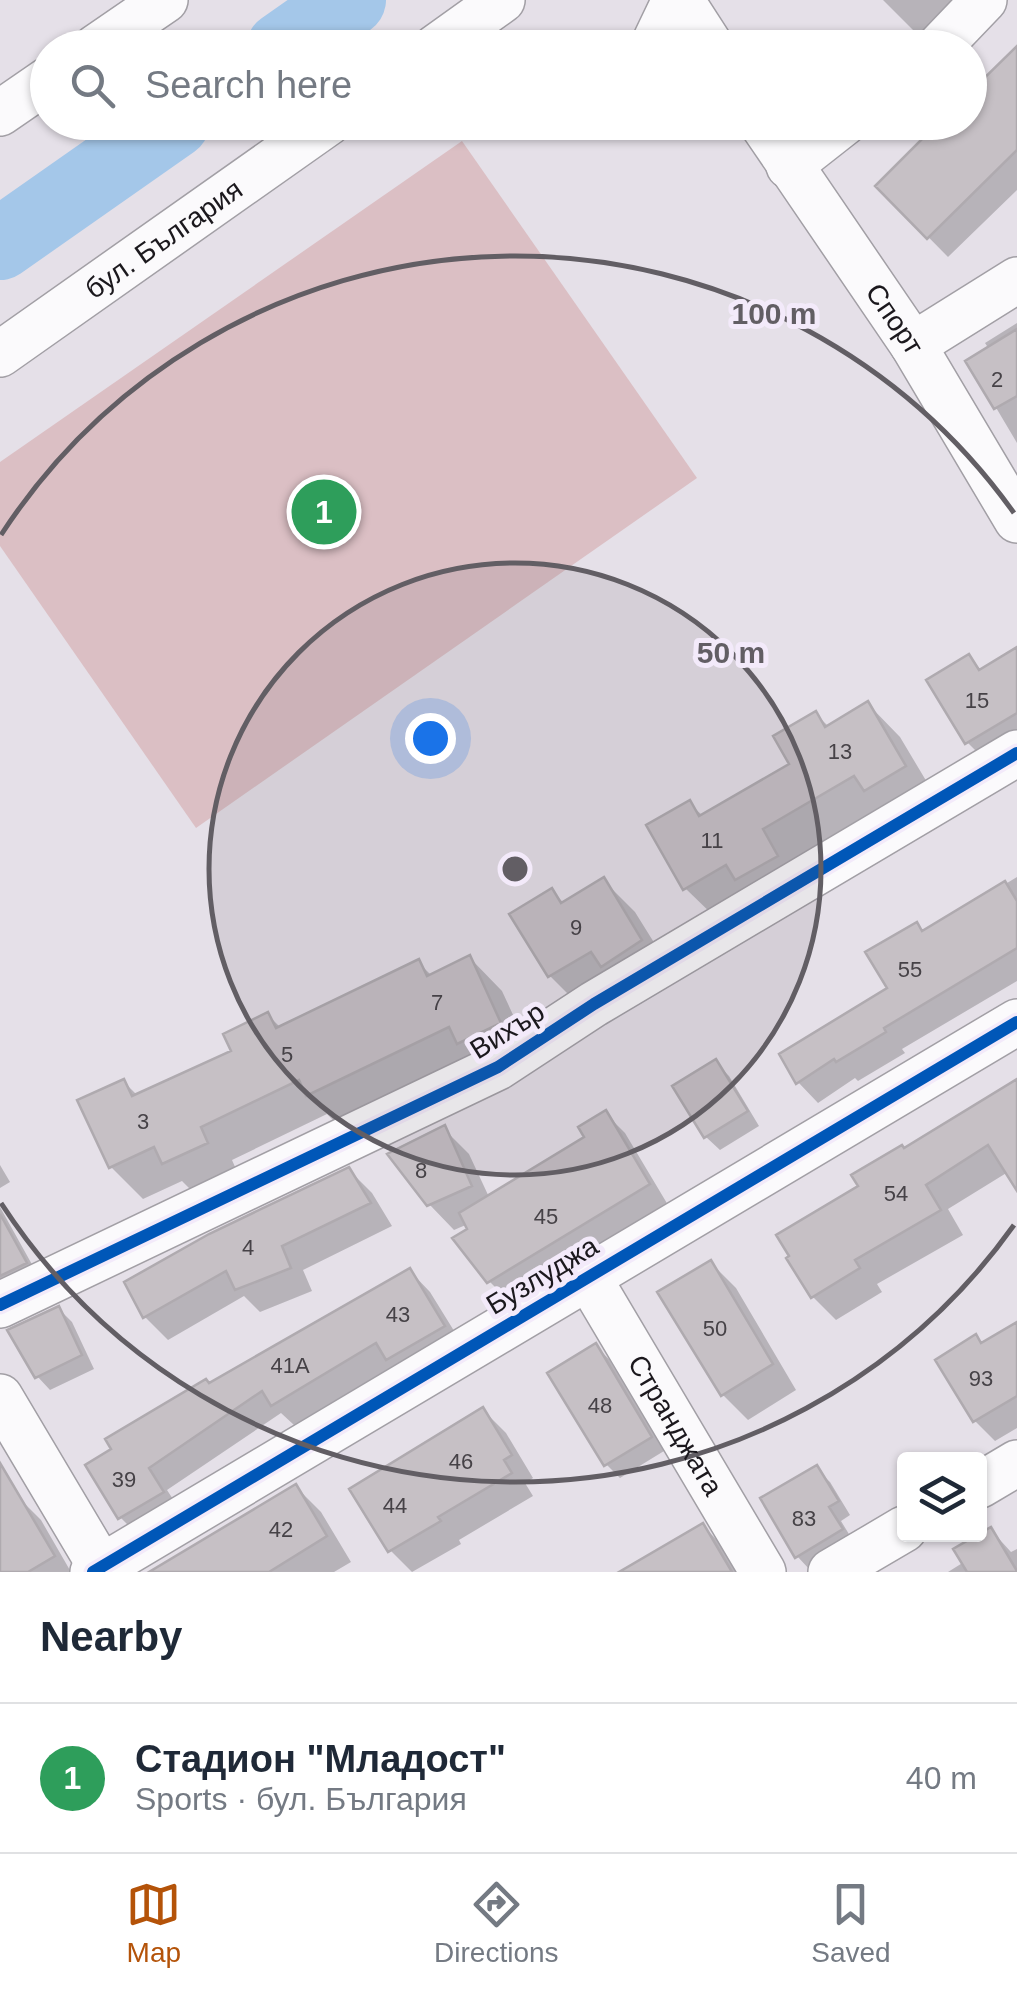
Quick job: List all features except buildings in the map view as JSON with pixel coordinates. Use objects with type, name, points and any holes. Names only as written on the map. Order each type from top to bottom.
[{"type":"street","points":[[122,30],[165,0]]},
{"type":"street","points":[[460,30],[502,0]]},
{"type":"street","points":[[662,30],[678,0],[699,30]]},
{"type":"street","points":[[955,30],[984,0]]},
{"type":"street","points":[[0,112],[30,92]]},
{"type":"street","name":"бул. България","points":[[0,354],[303,140]]},
{"type":"street","name":"Спорт","points":[[773,140],[913,345],[1017,520]]},
{"type":"street","points":[[790,166],[822,140]]},
{"type":"street","points":[[913,345],[1017,280]]},
{"type":"street","name":"Вихър","points":[[0,1305],[498,1068],[594,1004],[1017,753]]},
{"type":"street","name":"Бузлуджа","points":[[100,1570],[1017,1022]]},
{"type":"street","name":"Странджата","points":[[588,1277],[763,1572]]},
{"type":"street","points":[[0,1397],[100,1570]]},
{"type":"street","points":[[987,1481],[1017,1462]]},
{"type":"street","points":[[832,1572],[897,1533]]},
{"type":"shaded area","points":[[462,141],[697,478],[196,828],[0,546],[0,462]]},
{"type":"waterway","points":[[308,30],[350,0]]},
{"type":"waterway","points":[[0,244],[148,140]]},
{"type":"cycle path","points":[[0,1305],[498,1067],[594,1004],[1017,753]]},
{"type":"cycle path","points":[[93,1572],[1017,1022]]},
{"type":"place","name":"Стадион \"Младост\"","points":[[324,512]]}]
